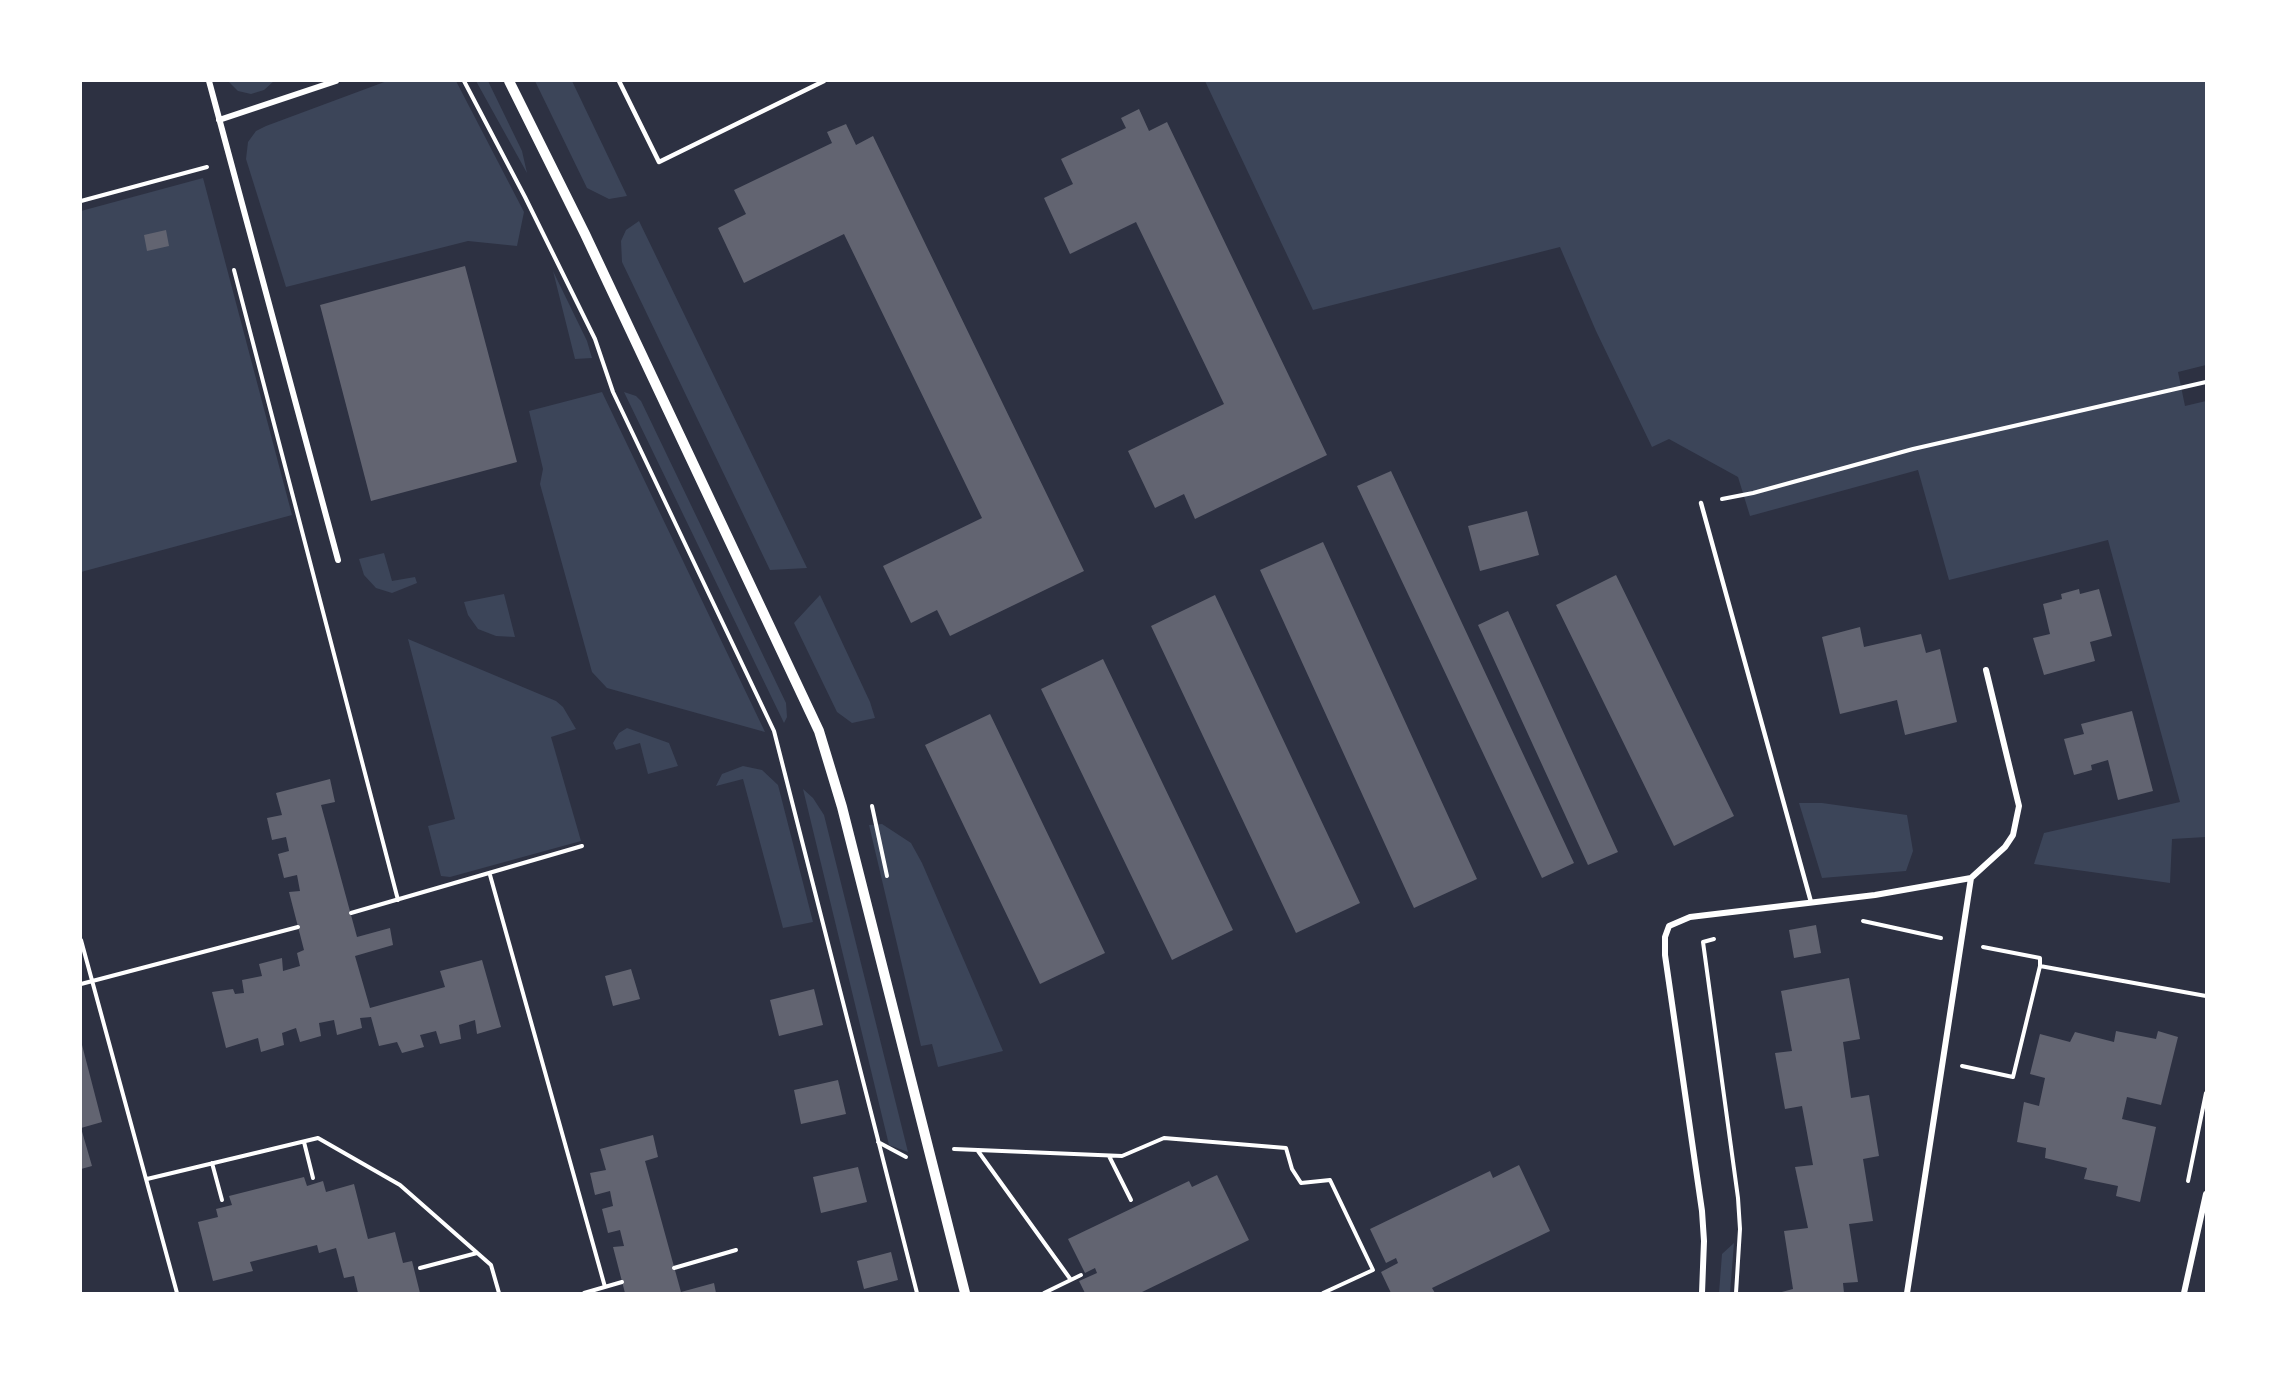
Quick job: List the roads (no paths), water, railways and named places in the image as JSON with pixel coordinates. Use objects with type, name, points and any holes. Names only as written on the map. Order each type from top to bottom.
[{"type":"street","points":[[209,81],[338,560]]},
{"type":"street","points":[[219,120],[336,81]]},
{"type":"street","points":[[509,81],[585,234],[819,731],[845,818],[965,1293]]},
{"type":"street","points":[[1702,1293],[1704,1272],[1702,1211],[1665,955],[1665,937],[1669,926],[1690,917],[1875,895],[1971,878],[2005,847],[2013,835],[2019,806],[1986,670]]},
{"type":"street","points":[[1907,1293],[1971,878]]},
{"type":"street","points":[[2184,1293],[2206,1194]]},
{"type":"lane","points":[[619,81],[659,162],[824,81]]},
{"type":"lane","points":[[1701,503],[1811,902]]}]
